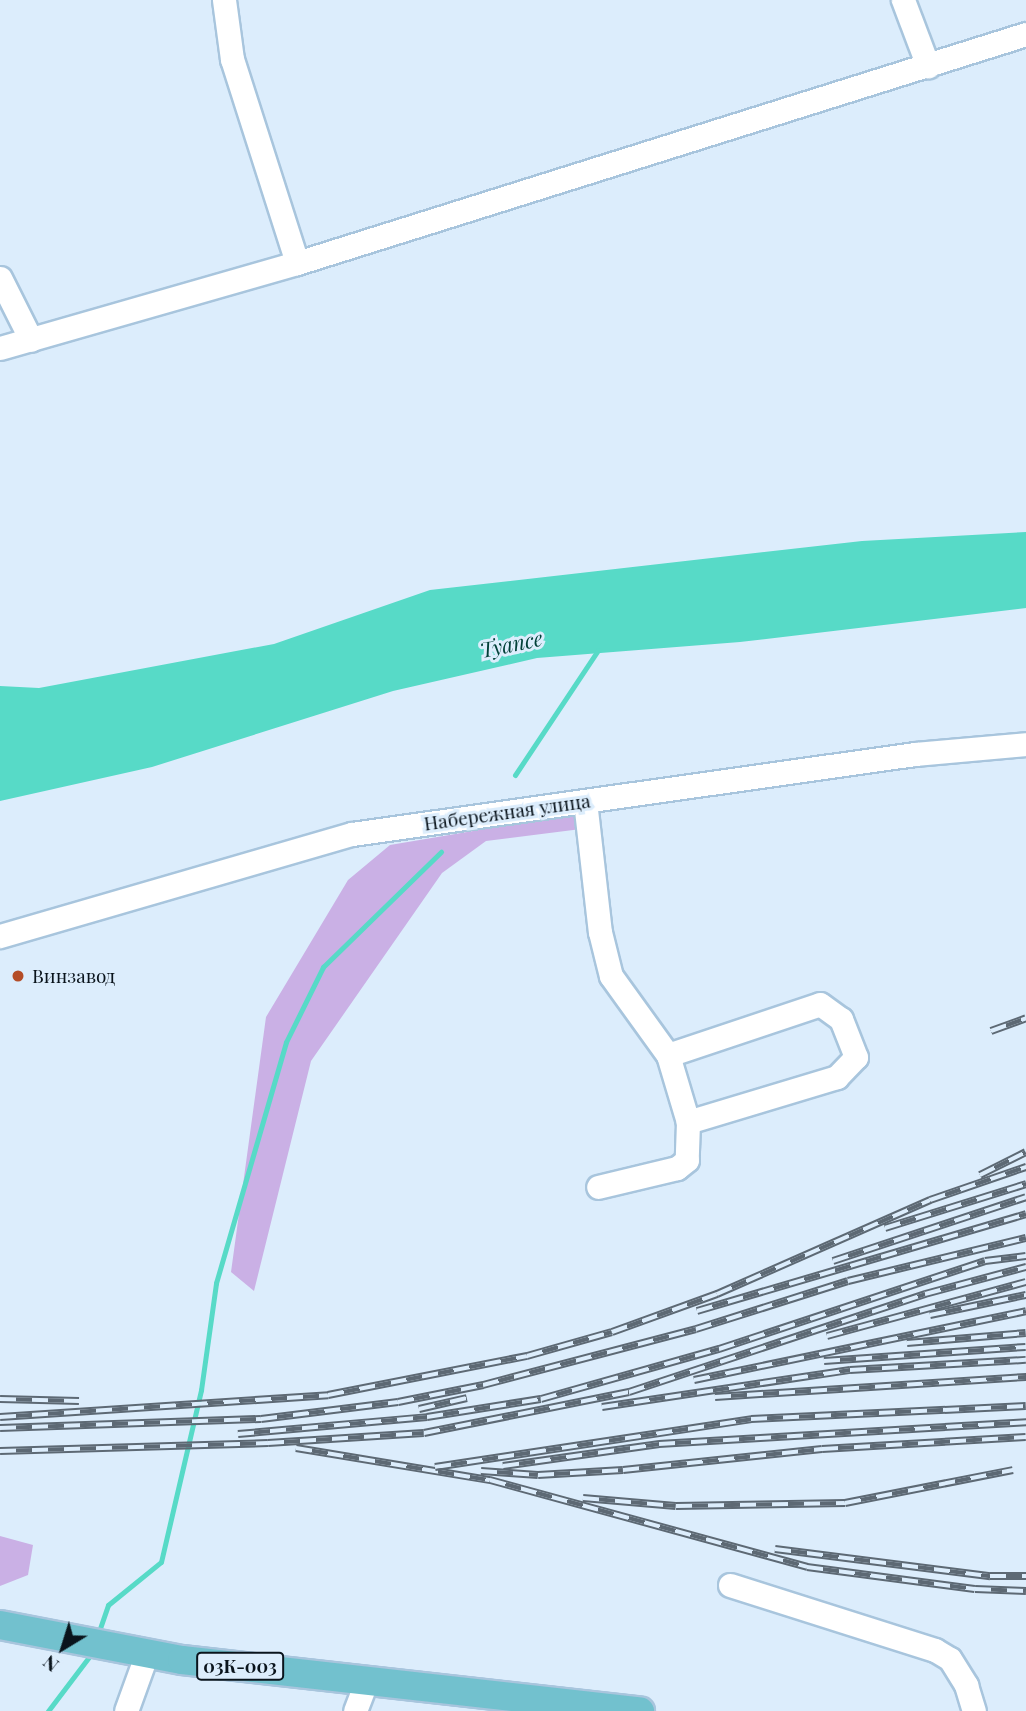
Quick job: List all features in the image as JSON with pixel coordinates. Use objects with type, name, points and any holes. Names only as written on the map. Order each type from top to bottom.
[{"type":"main road","name":"03К-003","points":[[0,1625],[147,1653],[367,1680],[516,1704],[640,1711]]},
{"type":"street","points":[[224,0],[232,59],[297,263]]},
{"type":"street","points":[[903,0],[928,66]]},
{"type":"street","points":[[0,348],[297,263],[1026,34]]},
{"type":"street","points":[[0,278],[31,340]]},
{"type":"street","name":"Набережная улица","points":[[0,936],[352,834],[915,754],[1026,744]]},
{"type":"street","points":[[585,801],[600,932],[611,976],[668,1055],[688,1122],[687,1160],[677,1168],[598,1187]]},
{"type":"street","points":[[668,1055],[820,1004],[841,1019],[856,1057],[837,1077],[688,1122]]},
{"type":"street","points":[[730,1585],[935,1650],[950,1659],[961,1676],[974,1711]]},
{"type":"street","points":[[126,1711],[147,1653]]},
{"type":"street","points":[[355,1711],[367,1680]]},
{"type":"shaded area","points":[[573,814],[581,829],[486,841],[442,873],[311,1061],[254,1291],[231,1272],[266,1017],[348,880],[390,845]]},
{"type":"shaded area","points":[[0,1536],[33,1545],[28,1575],[0,1586]]},
{"type":"water","name":"Туапсе","points":[[1026,532],[1026,608],[740,642],[537,658],[393,691],[152,767],[0,801],[0,686],[39,688],[274,644],[430,590],[862,541]]},
{"type":"waterway","points":[[515,775],[598,650]]},
{"type":"waterway","points":[[97,1637],[108,1605],[161,1562],[201,1390],[216,1283],[286,1042],[323,967],[441,852]]},
{"type":"waterway","points":[[48,1711],[92,1653]]},
{"type":"railway","points":[[991,1031],[1026,1018]]},
{"type":"railway","points":[[980,1175],[1026,1152]]},
{"type":"railway","points":[[0,1417],[328,1395],[527,1356],[612,1332],[717,1294],[930,1200],[1026,1167]]},
{"type":"railway","points":[[885,1228],[1026,1184]]},
{"type":"railway","points":[[833,1261],[1026,1197]]},
{"type":"railway","points":[[697,1311],[1026,1214]]},
{"type":"railway","points":[[0,1428],[261,1419],[398,1402],[483,1385],[696,1329],[848,1281],[1026,1238]]},
{"type":"railway","points":[[238,1434],[427,1417],[541,1399],[719,1349],[985,1261],[1026,1256]]},
{"type":"railway","points":[[0,1451],[268,1443],[424,1433],[629,1392],[925,1294],[1026,1267]]},
{"type":"railway","points":[[827,1336],[1026,1282]]},
{"type":"railway","points":[[930,1315],[1026,1295]]},
{"type":"railway","points":[[694,1380],[1026,1311]]},
{"type":"railway","points":[[907,1343],[1026,1333]]},
{"type":"railway","points":[[824,1361],[1026,1347]]},
{"type":"railway","points":[[602,1407],[850,1370],[1026,1360]]},
{"type":"railway","points":[[715,1397],[1026,1377]]},
{"type":"railway","points":[[419,1409],[467,1398]]},
{"type":"railway","points":[[0,1399],[79,1401]]},
{"type":"railway","points":[[435,1467],[751,1419],[1026,1406]]},
{"type":"railway","points":[[503,1466],[659,1444],[1026,1422]]},
{"type":"railway","points":[[481,1471],[538,1475],[623,1470],[822,1449],[1026,1437]]},
{"type":"railway","points":[[296,1448],[490,1480],[807,1567],[975,1589],[1026,1591]]},
{"type":"railway","points":[[583,1498],[676,1506],[845,1503],[1013,1470]]},
{"type":"railway","points":[[775,1549],[990,1576],[1026,1576]]},
{"type":"place","name":"Винзавод","points":[[18,976]]}]
